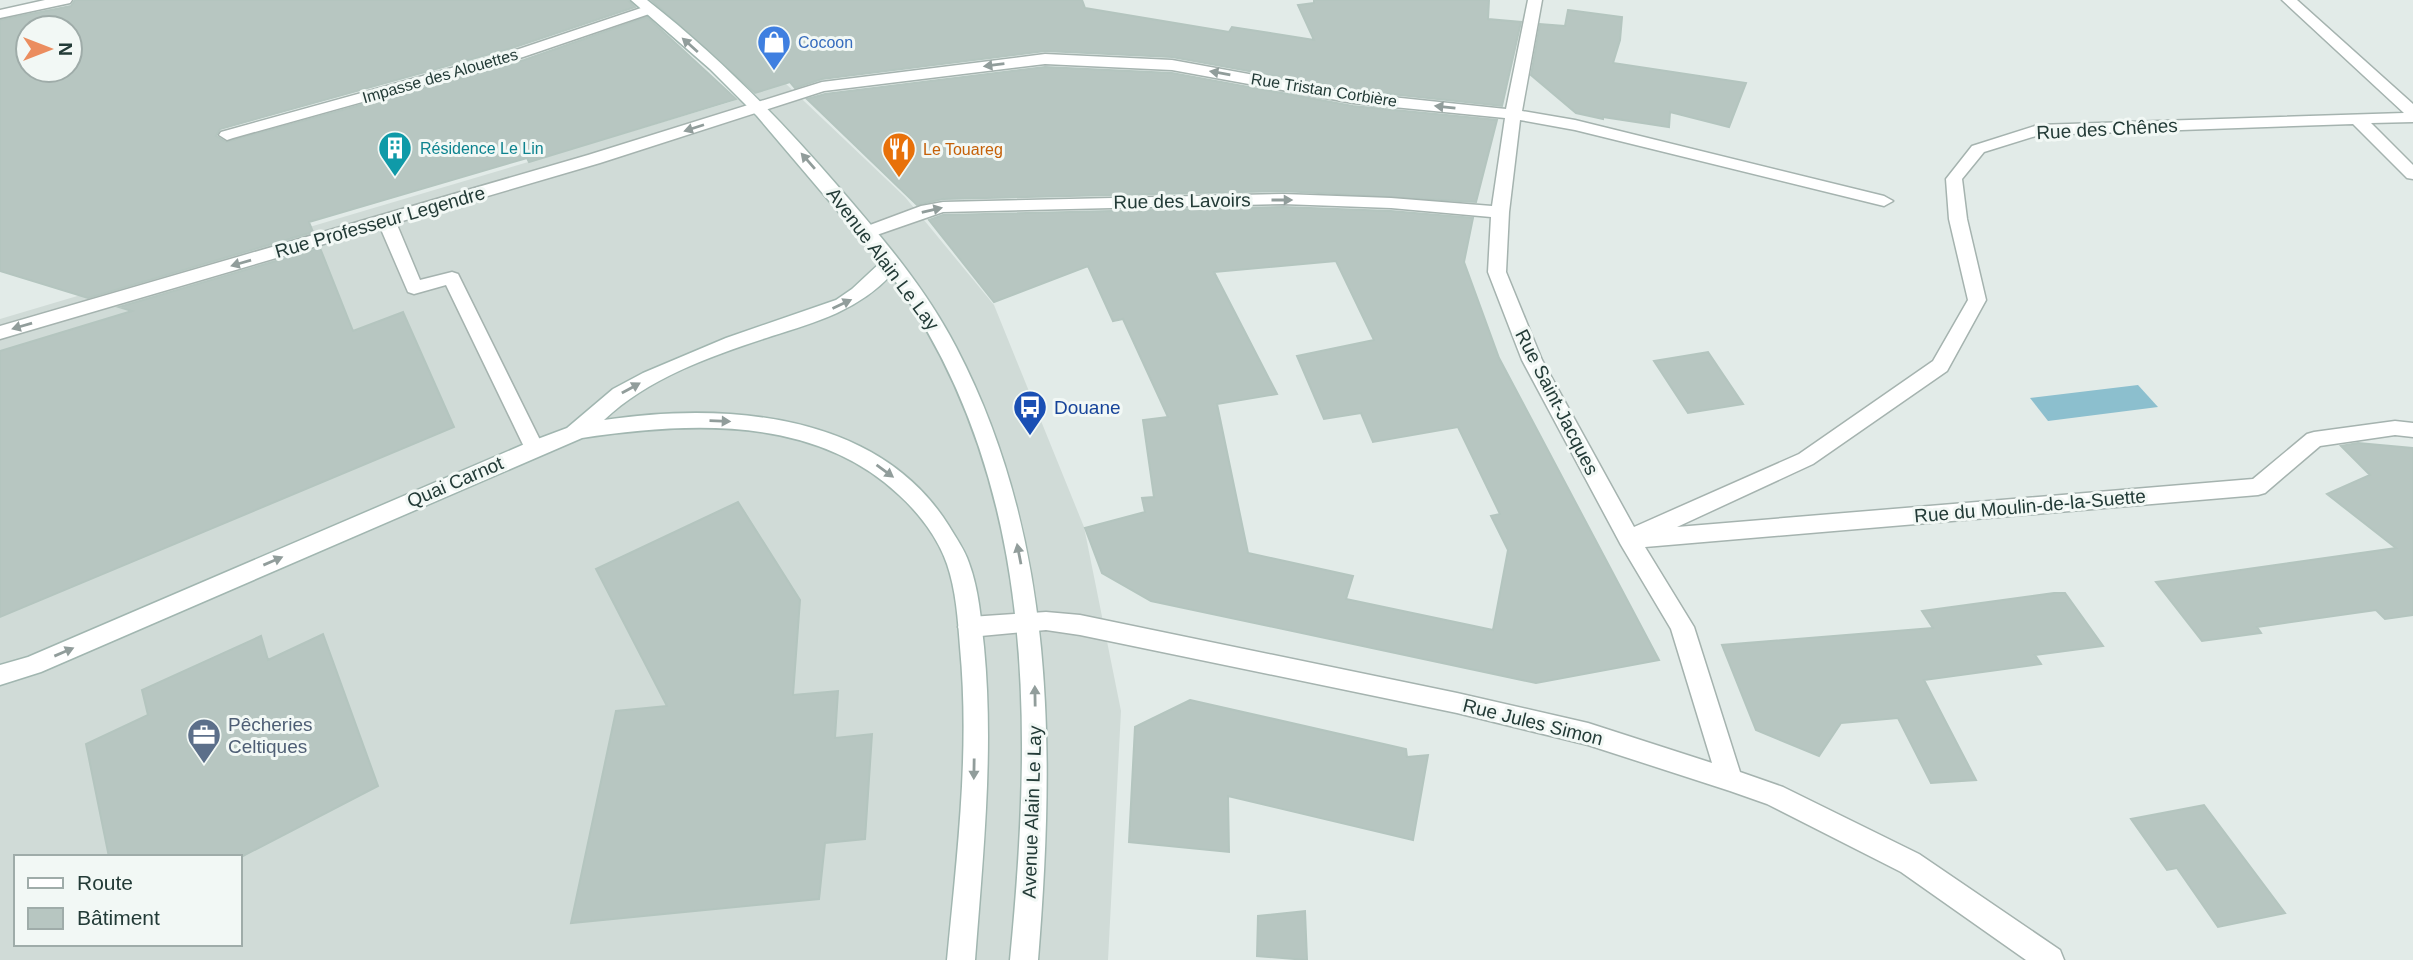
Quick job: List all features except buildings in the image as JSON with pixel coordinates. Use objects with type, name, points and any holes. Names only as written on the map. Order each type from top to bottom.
[{"type":"street","points":[[0,14],[65,0]]},
{"type":"street","name":"Rue Saint-Jacques","points":[[1535,0],[1513,114],[1500,212],[1497,272],[1531,360],[1629,539],[1682,627],[1730,780]]},
{"type":"street","points":[[2290,0],[2413,115]]},
{"type":"street","name":"Avenue Alain Le Lay","points":[[644,5],[759,107],[868,232],[945,344],[972,400],[1013,524],[1030,621],[1037,773],[1024,960]]},
{"type":"street","name":"Impasse des Alouettes","points":[[228,135],[518,54],[644,5]]},
{"type":"street","name":"Rue Tristan Corbière","points":[[759,107],[822,87],[1045,59],[1172,65],[1353,98],[1513,114],[1575,125],[1884,201]]},
{"type":"street","name":"Rue Professeur Legendre","points":[[0,333],[759,107]]},
{"type":"street","name":"Rue des Chênes","points":[[1629,539],[1806,459],[1940,366],[1977,300],[1958,219],[1954,179],[1978,149],[2038,130],[2413,115]]},
{"type":"street","points":[[2356,118],[2413,174]]},
{"type":"street","name":"Rue des Lavoirs","points":[[868,232],[927,210],[943,207],[1283,199],[1391,203],[1500,212]]},
{"type":"street","points":[[386,220],[414,288],[452,278],[534,447]]},
{"type":"street","name":"Quai Carnot","points":[[0,675],[46,659],[534,447],[579,431],[611,400],[636,384],[743,339],[824,313],[850,301],[860,295],[891,263]]},
{"type":"street","points":[[579,431],[645,421],[754,423],[799,430],[854,451],[878,466],[914,494],[945,536],[956,556],[964,585],[974,685],[971,849],[961,960]]},
{"type":"street","name":"Rue du Moulin-de-la-Suette","points":[[1629,539],[2259,487],[2314,439],[2395,428],[2413,430]]},
{"type":"street","name":"Rue Jules Simon","points":[[970,627],[1030,621],[1080,625],[1457,703],[1588,734],[1774,795],[1910,863],[2050,960]]},
{"type":"shaded area","points":[[785,83],[905,197],[994,305],[1084,527],[1121,711],[1108,960],[0,960],[0,319],[727,103]]},
{"type":"water","points":[[2138,385],[2158,407],[2048,421],[2030,398]]},
{"type":"place","name":"Cocoon","points":[[774,72]]},
{"type":"place","name":"Résidence Le Lin","points":[[395,178]]},
{"type":"place","name":"Le Touareg","points":[[899,179]]},
{"type":"place","name":"Douane","points":[[1030,437]]},
{"type":"place","name":"Pêcheries Celtiques","points":[[204,765]]}]
